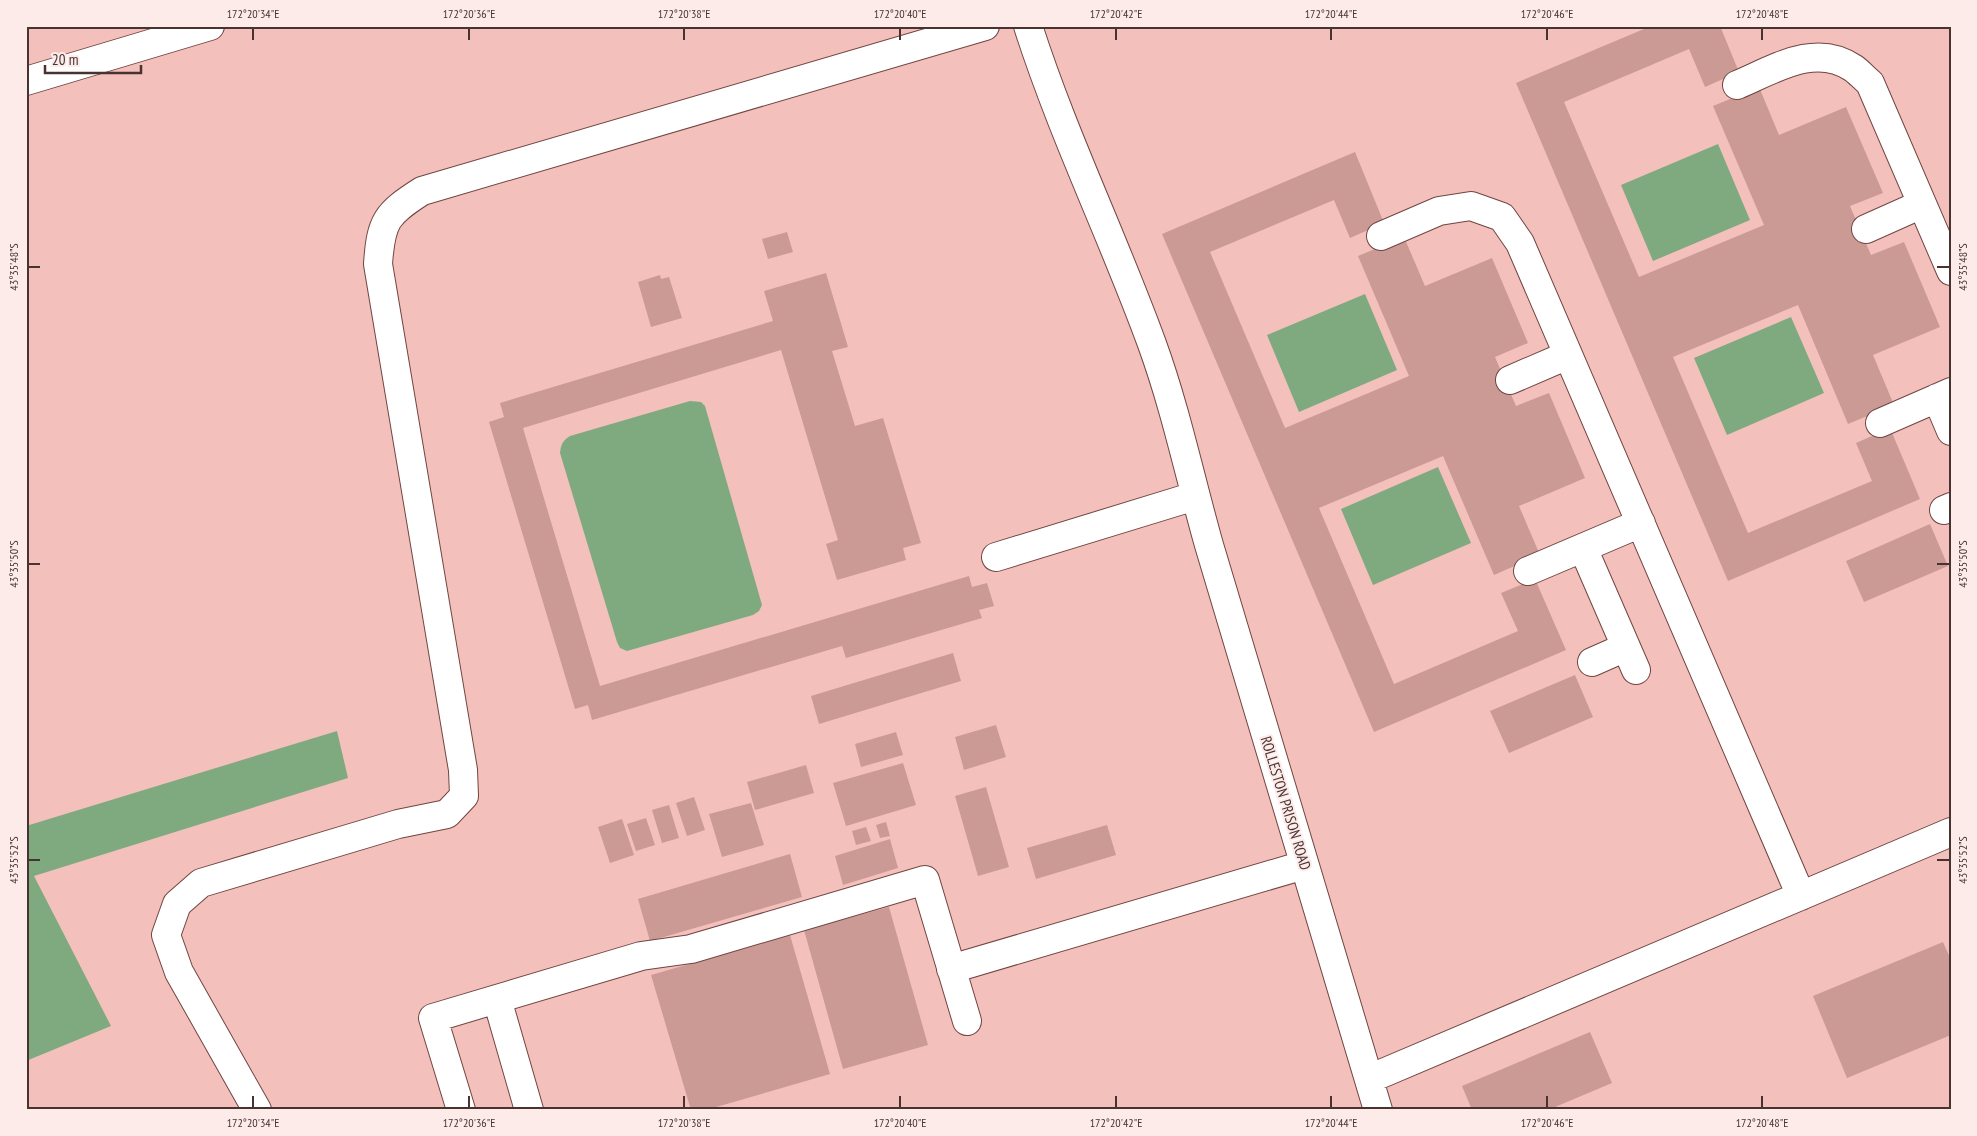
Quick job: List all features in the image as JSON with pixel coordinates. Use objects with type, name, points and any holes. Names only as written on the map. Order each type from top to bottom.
[{"type":"street","points":[[26,81],[210,26]]},
{"type":"street","points":[[257,1110],[179,972],[166,935],[177,904],[201,883],[398,824],[447,814],[464,796],[463,770],[378,264],[380,233],[396,207],[422,191],[985,26]]},
{"type":"street","name":"ROLLESTON PRISON ROAD","points":[[1028,26],[1046,80],[1153,345],[1304,864],[1378,1110]]},
{"type":"street","points":[[1737,85],[1804,57],[1830,58],[1853,68],[1870,84],[1951,271]]},
{"type":"street","points":[[1866,229],[1922,204]]},
{"type":"street","points":[[1381,236],[1439,211],[1471,206],[1502,218],[1520,243],[1801,896]]},
{"type":"street","points":[[1510,380],[1568,355]]},
{"type":"street","points":[[1880,423],[1944,395],[1951,431]]},
{"type":"street","points":[[996,557],[1196,496]]},
{"type":"street","points":[[1528,572],[1641,523]]},
{"type":"street","points":[[1584,548],[1631,658],[1592,662]]},
{"type":"street","points":[[1369,1079],[1951,832]]},
{"type":"street","points":[[951,969],[1304,864]]},
{"type":"street","points":[[461,1110],[433,1018],[641,956],[691,949],[925,880],[967,1021]]},
{"type":"street","points":[[497,999],[529,1110]]},
{"type":"green space","points":[[1718,144],[1750,220],[1653,261],[1621,185]]},
{"type":"green space","points":[[1365,294],[1397,370],[1299,412],[1267,335]]},
{"type":"green space","points":[[1791,317],[1824,393],[1727,435],[1694,358]]},
{"type":"green space","points":[[690,401],[701,402],[705,406],[762,605],[759,611],[753,615],[627,651],[620,648],[617,642],[560,453],[561,448],[564,441],[570,436]]},
{"type":"green space","points":[[1438,467],[1471,543],[1373,585],[1341,509]]},
{"type":"green space","points":[[337,731],[348,778],[34,876],[111,1026],[26,1061],[26,826]]},
{"type":"building","points":[[1651,26],[1720,26],[1739,72],[1705,87],[1689,49],[1564,102],[1639,277],[1764,225],[1713,106],[1759,87],[1779,135],[1846,107],[1883,193],[1850,206],[1871,255],[1904,242],[1940,327],[1873,355],[1894,405],[1848,424],[1798,305],[1673,357],[1748,533],[1872,481],[1856,443],[1890,428],[1920,499],[1728,581],[1516,83]]},
{"type":"building","points":[[1355,152],[1384,223],[1350,238],[1334,200],[1210,252],[1285,428],[1409,376],[1358,256],[1404,237],[1425,286],[1492,258],[1528,343],[1495,357],[1516,406],[1549,393],[1585,478],[1519,506],[1540,555],[1494,575],[1443,456],[1319,508],[1394,684],[1518,631],[1501,593],[1535,579],[1566,650],[1374,732],[1162,234]]},
{"type":"building","points":[[787,232],[793,252],[768,259],[762,239]]},
{"type":"building","points":[[826,273],[848,347],[832,351],[855,426],[883,418],[921,543],[903,548],[906,560],[837,580],[826,544],[838,540],[781,350],[523,428],[600,686],[969,576],[972,587],[987,583],[994,606],[979,610],[982,618],[846,658],[842,646],[592,720],[588,705],[575,709],[489,422],[504,417],[500,403],[773,321],[764,291]]},
{"type":"building","points":[[660,275],[661,279],[669,277],[682,318],[651,327],[638,282]]},
{"type":"building","points":[[1930,524],[1948,566],[1864,602],[1846,561]]},
{"type":"building","points":[[953,653],[961,681],[819,724],[811,696]]},
{"type":"building","points":[[1575,675],[1593,717],[1509,753],[1490,711]]},
{"type":"building","points":[[996,725],[1006,757],[964,770],[955,737]]},
{"type":"building","points":[[896,732],[903,755],[861,767],[855,744]]},
{"type":"building","points":[[903,763],[916,805],[846,826],[833,783]]},
{"type":"building","points":[[806,765],[814,793],[755,810],[747,782]]},
{"type":"building","points":[[986,787],[1009,867],[978,876],[955,796]]},
{"type":"building","points":[[694,797],[705,830],[687,836],[676,803]]},
{"type":"building","points":[[751,803],[764,845],[722,857],[709,814]]},
{"type":"building","points":[[669,805],[679,838],[662,843],[652,810]]},
{"type":"building","points":[[646,818],[655,845],[636,851],[627,824]]},
{"type":"building","points":[[622,819],[634,855],[610,863],[598,827]]},
{"type":"building","points":[[886,822],[890,836],[880,838],[876,825]]},
{"type":"building","points":[[1107,825],[1116,855],[1036,879],[1027,848]]},
{"type":"building","points":[[866,827],[871,841],[856,845],[852,831]]},
{"type":"building","points":[[890,839],[898,868],[843,885],[835,856]]},
{"type":"building","points":[[790,854],[802,897],[650,941],[638,899]]},
{"type":"building","points":[[889,907],[928,1045],[843,1069],[804,930]]},
{"type":"building","points":[[790,935],[830,1074],[706,1110],[691,1110],[651,975]]},
{"type":"building","points":[[1943,942],[1951,960],[1951,1035],[1847,1078],[1813,996]]},
{"type":"building","points":[[1590,1032],[1612,1083],[1548,1110],[1535,1110],[1534,1107],[1528,1110],[1472,1110],[1462,1086]]}]
